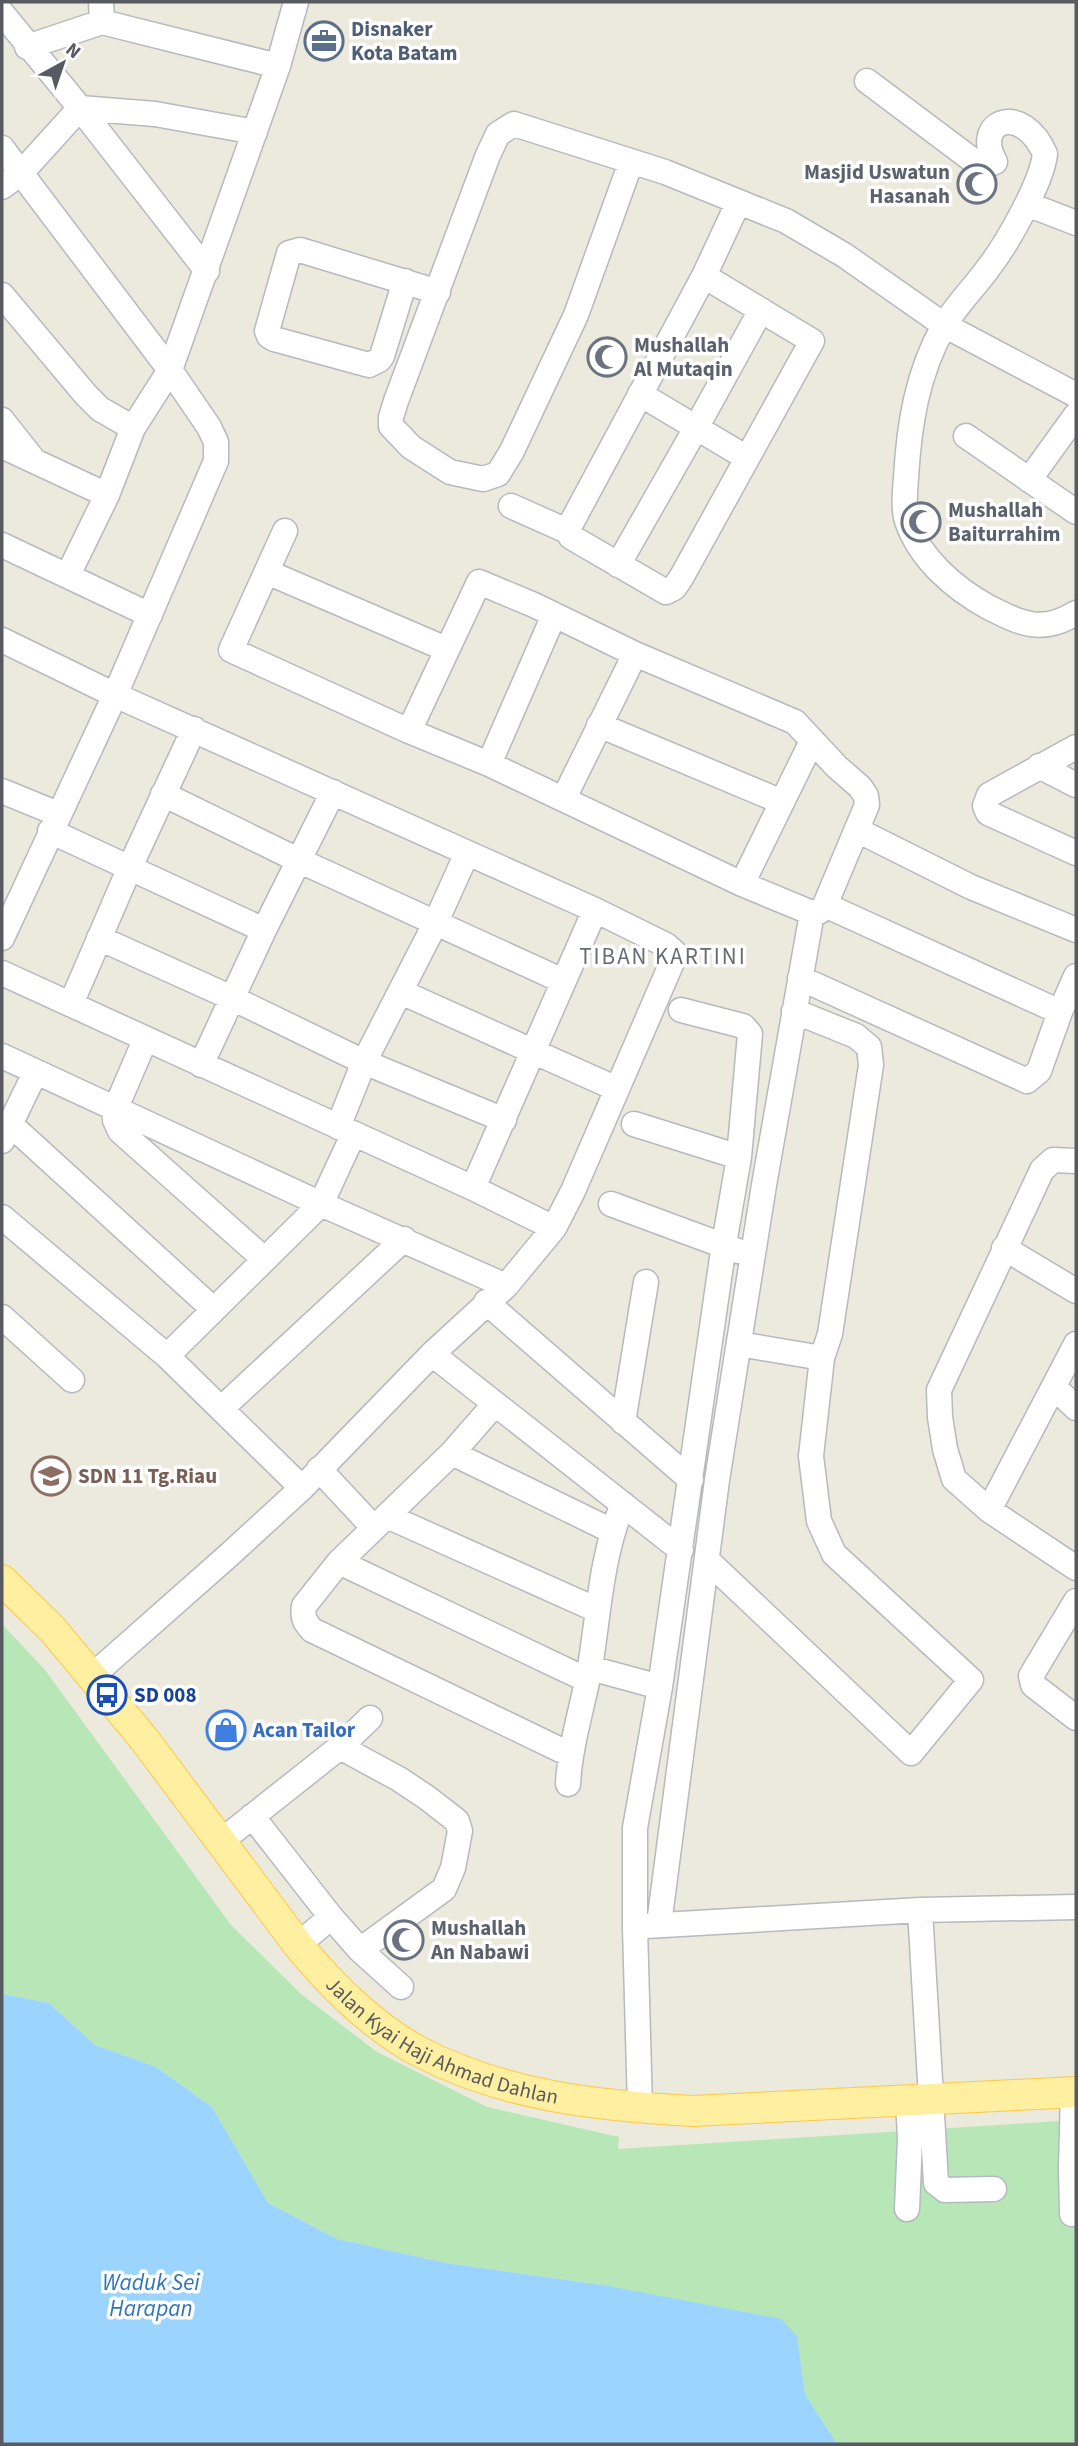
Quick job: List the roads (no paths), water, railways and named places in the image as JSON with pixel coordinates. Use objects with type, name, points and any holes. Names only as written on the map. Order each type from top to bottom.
[{"type":"main road","name":"Jalan Kyai Haji Ahmad Dahlan","points":[[2,1580],[53,1630],[144,1739],[322,1974],[387,2030],[418,2050],[486,2080],[517,2089],[581,2102],[640,2108],[693,2111],[1075,2092]]},
{"type":"street","points":[[68,575],[107,495],[133,428],[170,370],[278,66],[296,2]]},
{"type":"street","points":[[27,47],[101,12],[278,66]]},
{"type":"street","points":[[2,13],[207,271]]},
{"type":"street","points":[[867,80],[979,165],[986,166],[995,162],[988,150],[988,142],[997,126],[1008,122],[1019,123],[1029,129],[1045,154],[1040,176],[1027,204],[991,264],[944,325],[919,384],[908,434],[906,518],[917,543],[962,593],[1009,618],[1040,627],[1061,622],[1076,613]]},
{"type":"street","points":[[80,108],[155,114],[255,132]]},
{"type":"street","points":[[2,187],[22,172],[80,108]]},
{"type":"street","points":[[631,162],[576,315],[512,451],[498,474],[483,479],[450,472],[411,447],[391,426],[396,401],[488,155],[498,134],[514,124],[665,172],[786,221],[844,255],[944,325],[1076,395]]},
{"type":"street","points":[[2,148],[170,370],[216,442],[216,461],[150,615],[2,938]]},
{"type":"street","points":[[567,531],[704,276],[738,203]]},
{"type":"street","points":[[1027,204],[1076,223]]},
{"type":"street","points":[[405,281],[382,356],[369,365],[274,339],[267,331],[289,253],[293,250],[300,250],[405,281],[438,292]]},
{"type":"street","points":[[511,506],[567,531],[571,537],[666,592],[674,588],[812,341],[704,276]]},
{"type":"street","points":[[2,295],[86,395],[100,409],[133,428]]},
{"type":"street","points":[[618,565],[761,310]]},
{"type":"street","points":[[640,394],[747,458]]},
{"type":"street","points":[[1029,480],[1076,415]]},
{"type":"street","points":[[2,420],[35,461]]},
{"type":"street","points":[[966,436],[1076,512]]},
{"type":"street","points":[[2,446],[107,495]]},
{"type":"street","points":[[285,531],[231,650],[564,798],[741,884],[818,909],[1060,1012]]},
{"type":"street","points":[[2,545],[150,615]]},
{"type":"street","points":[[267,572],[446,649]]},
{"type":"street","points":[[409,731],[479,582],[635,654],[795,722],[866,796],[867,805],[857,830],[818,909],[794,1011],[752,1257],[707,1560],[647,1926],[640,2108]]},
{"type":"street","points":[[489,764],[554,615]]},
{"type":"street","points":[[2,640],[115,695],[595,910],[674,952],[673,960],[573,1191],[554,1228],[506,1286],[432,1354],[302,1488],[91,1677]]},
{"type":"street","points":[[564,798],[635,654]]},
{"type":"street","points":[[599,725],[782,802]]},
{"type":"street","points":[[71,1004],[163,793],[194,729]]},
{"type":"street","points":[[741,884],[812,741]]},
{"type":"street","points":[[1076,747],[989,796],[985,806],[988,813],[1076,853]]},
{"type":"street","points":[[1039,766],[1076,785]]},
{"type":"street","points":[[2,791],[130,867],[264,930]]},
{"type":"street","points":[[201,1065],[333,792]]},
{"type":"street","points":[[163,793],[298,860],[563,981]]},
{"type":"street","points":[[857,830],[971,887],[1076,930]]},
{"type":"street","points":[[167,1356],[321,1204],[346,1131],[364,1062],[435,924],[467,853]]},
{"type":"street","points":[[473,1188],[595,910]]},
{"type":"street","points":[[99,937],[364,1062],[505,1120]]},
{"type":"street","points":[[2,974],[473,1188],[554,1228]]},
{"type":"street","points":[[800,978],[1027,1081],[1039,1071],[1076,976]]},
{"type":"street","points":[[401,992],[617,1089]]},
{"type":"street","points":[[647,1926],[635,1828],[660,1687],[738,1157],[750,1034],[748,1030],[733,1023],[681,1010]]},
{"type":"street","points":[[707,1560],[911,1753],[971,1681],[834,1554],[819,1521],[811,1457],[822,1358],[830,1334],[871,1065],[869,1047],[856,1036],[794,1011]]},
{"type":"street","points":[[145,1040],[115,1110],[115,1120],[120,1131],[264,1259]]},
{"type":"street","points":[[2,1056],[115,1110],[506,1286]]},
{"type":"street","points":[[35,1073],[6,1132],[213,1309]]},
{"type":"street","points":[[634,1124],[738,1157]]},
{"type":"street","points":[[1076,1161],[1053,1160],[1042,1170],[939,1390],[942,1428],[954,1479],[989,1510],[1076,1568]]},
{"type":"street","points":[[611,1204],[724,1244],[752,1257]]},
{"type":"street","points":[[2,1217],[167,1356],[302,1488]]},
{"type":"street","points":[[222,1408],[404,1239]]},
{"type":"street","points":[[1004,1248],[1076,1291]]},
{"type":"street","points":[[623,1422],[646,1282]]},
{"type":"street","points":[[486,1302],[691,1480]]},
{"type":"street","points":[[2,1317],[72,1380]]},
{"type":"street","points":[[739,1344],[822,1358]]},
{"type":"street","points":[[989,1510],[1076,1344]]},
{"type":"street","points":[[432,1354],[681,1550]]},
{"type":"street","points":[[1054,1387],[1076,1408]]},
{"type":"street","points":[[494,1405],[452,1453],[339,1562],[304,1606],[302,1615],[312,1630],[571,1755]]},
{"type":"street","points":[[452,1453],[612,1531]]},
{"type":"street","points":[[319,1469],[381,1522],[597,1610]]},
{"type":"street","points":[[568,1784],[612,1531],[623,1504]]},
{"type":"street","points":[[339,1562],[588,1674],[660,1687]]},
{"type":"street","points":[[1076,1601],[1031,1676],[1032,1685],[1076,1718]]},
{"type":"street","points":[[220,1842],[340,1746],[370,1718]]},
{"type":"street","points":[[340,1746],[426,1797],[457,1821],[460,1831],[453,1868],[444,1889],[360,1950]]},
{"type":"street","points":[[252,1816],[331,1917],[360,1950],[401,1987]]},
{"type":"street","points":[[647,1926],[920,1910],[1076,1907]]},
{"type":"street","points":[[920,1910],[920,2099],[936,2182],[945,2190],[994,2189]]},
{"type":"street","points":[[298,1945],[331,1917]]},
{"type":"street","points":[[1072,2214],[1071,2168],[1075,2092]]},
{"type":"street","points":[[906,2209],[910,2139],[920,2099]]},
{"type":"water","name":"Waduk Sei Harapan","points":[[2,1994],[49,2003],[95,2045],[156,2067],[212,2107],[268,2203],[337,2239],[446,2263],[603,2285],[781,2319],[797,2336],[805,2394],[837,2444],[2,2444]]},
{"type":"place","name":"Disnaker Kota Batam","points":[[324,41]]},
{"type":"place","name":"Masjid Uswatun Hasanah","points":[[977,184]]},
{"type":"place","name":"Mushallah Al Mutaqin","points":[[607,357]]},
{"type":"place","name":"Mushallah Baiturrahim","points":[[921,522]]},
{"type":"place","name":"SDN 11 Tg.Riau","points":[[51,1476]]},
{"type":"place","name":"SD 008","points":[[107,1695]]},
{"type":"place","name":"Acan Tailor","points":[[226,1730]]},
{"type":"place","name":"Mushallah An Nabawi","points":[[404,1940]]},
{"type":"district","name":"TIBAN KARTINI","points":[[663,956]]}]
